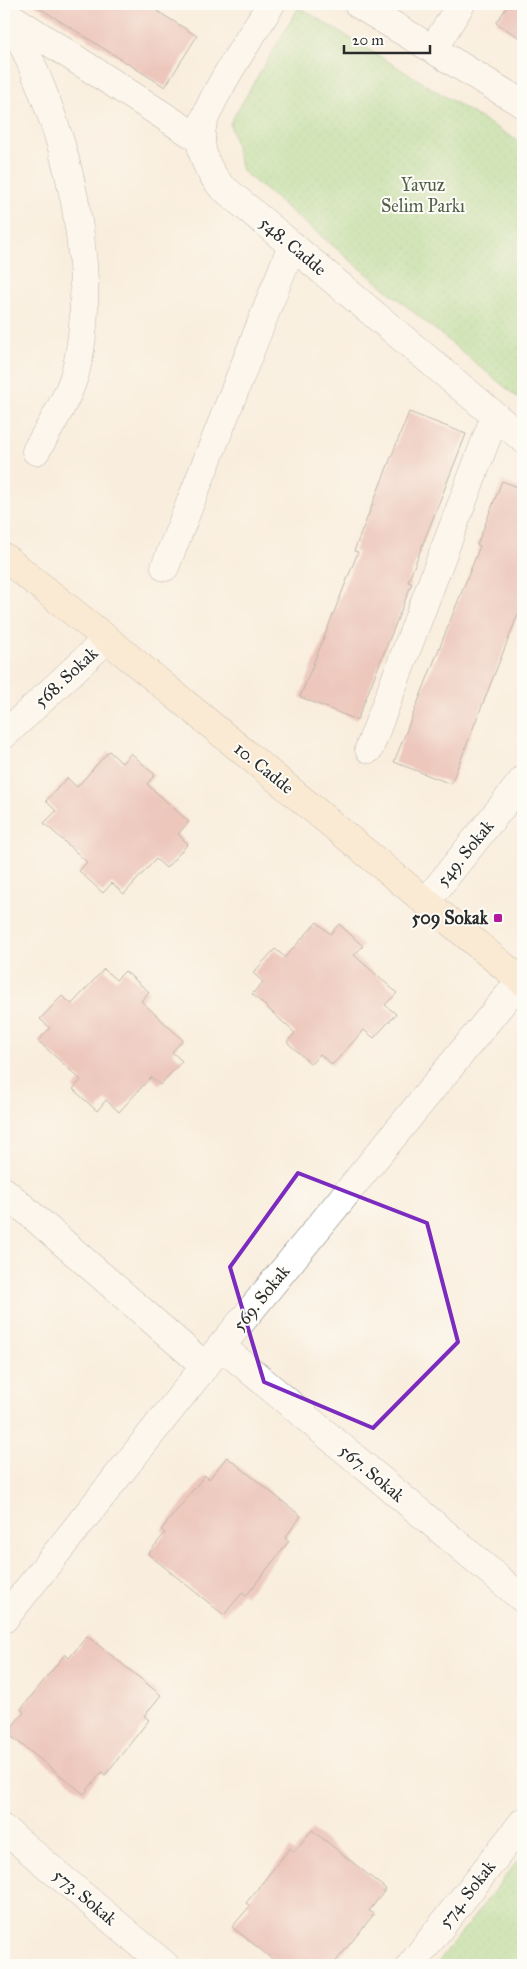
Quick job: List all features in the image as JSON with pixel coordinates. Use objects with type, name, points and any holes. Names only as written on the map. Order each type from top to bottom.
[{"type":"main road","name":"10. Cadde","points":[[4,557],[107,639],[522,981]]},
{"type":"street","name":"548. Cadde","points":[[271,4],[204,120],[201,140],[204,159],[211,174],[221,186],[523,439]]},
{"type":"street","points":[[358,4],[523,104]]},
{"type":"street","points":[[433,49],[462,4]]},
{"type":"street","points":[[7,15],[201,140]]},
{"type":"street","points":[[7,15],[31,60],[56,125],[78,214],[83,256],[84,304],[80,354],[62,406],[36,451]]},
{"type":"street","points":[[165,567],[292,245]]},
{"type":"street","points":[[369,749],[495,416]]},
{"type":"street","name":"568. Sokak","points":[[4,735],[107,639]]},
{"type":"street","name":"549. Sokak","points":[[426,902],[523,780]]},
{"type":"street","name":"569. Sokak","points":[[4,1619],[213,1356],[522,981]]},
{"type":"street","name":"567. Sokak","points":[[4,1191],[523,1599]]},
{"type":"street","name":"574. Sokak","points":[[411,1965],[523,1822]]},
{"type":"street","name":"573. Sokak","points":[[4,1829],[166,1965]]},
{"type":"highlighted area","points":[[298,1173],[427,1223],[458,1342],[373,1428],[264,1382],[230,1267]]},
{"type":"green space","name":"Yavuz Selim Parkı","points":[[299,7],[523,144],[523,402],[242,171],[230,123]]},
{"type":"green space","points":[[523,1854],[523,1965],[436,1965]]},
{"type":"building","points":[[33,4],[146,4],[197,36],[165,87]]},
{"type":"building","points":[[509,4],[523,4],[523,40],[496,23]]},
{"type":"building","points":[[409,412],[466,434],[408,582],[412,583],[357,720],[300,697],[358,552],[354,551]]},
{"type":"building","points":[[502,481],[523,489],[523,602],[451,784],[394,762],[480,546],[477,545]]},
{"type":"building","points":[[109,751],[122,763],[131,753],[155,775],[147,784],[189,822],[178,834],[188,844],[166,868],[156,859],[124,894],[112,883],[103,893],[79,871],[87,862],[44,823],[56,811],[46,801],[67,778],[77,787]]},
{"type":"building","points":[[317,922],[330,934],[339,924],[363,946],[354,955],[397,993],[385,1005],[396,1014],[374,1038],[364,1030],[332,1065],[320,1054],[311,1064],[287,1042],[295,1033],[252,994],[263,982],[253,973],[275,949],[285,957]]},
{"type":"building","points":[[104,969],[116,980],[125,971],[149,992],[141,1001],[183,1040],[172,1052],[182,1061],[160,1085],[151,1077],[119,1112],[106,1100],[97,1111],[73,1089],[81,1080],[38,1041],[50,1028],[40,1019],[62,996],[72,1004]]},
{"type":"building","points":[[227,1457],[301,1516],[285,1538],[289,1541],[246,1596],[242,1593],[224,1615],[148,1554],[165,1533],[161,1530],[205,1475],[209,1479]]},
{"type":"building","points":[[87,1636],[161,1695],[144,1716],[149,1720],[105,1775],[102,1772],[84,1794],[7,1733],[24,1712],[21,1709],[65,1654],[69,1658]]},
{"type":"building","points":[[312,1830],[386,1889],[369,1911],[374,1914],[333,1965],[280,1965],[232,1927],[250,1906],[246,1903],[290,1848],[294,1852]]},
{"type":"place","name":"509 Sokak","points":[[498,918]]}]
